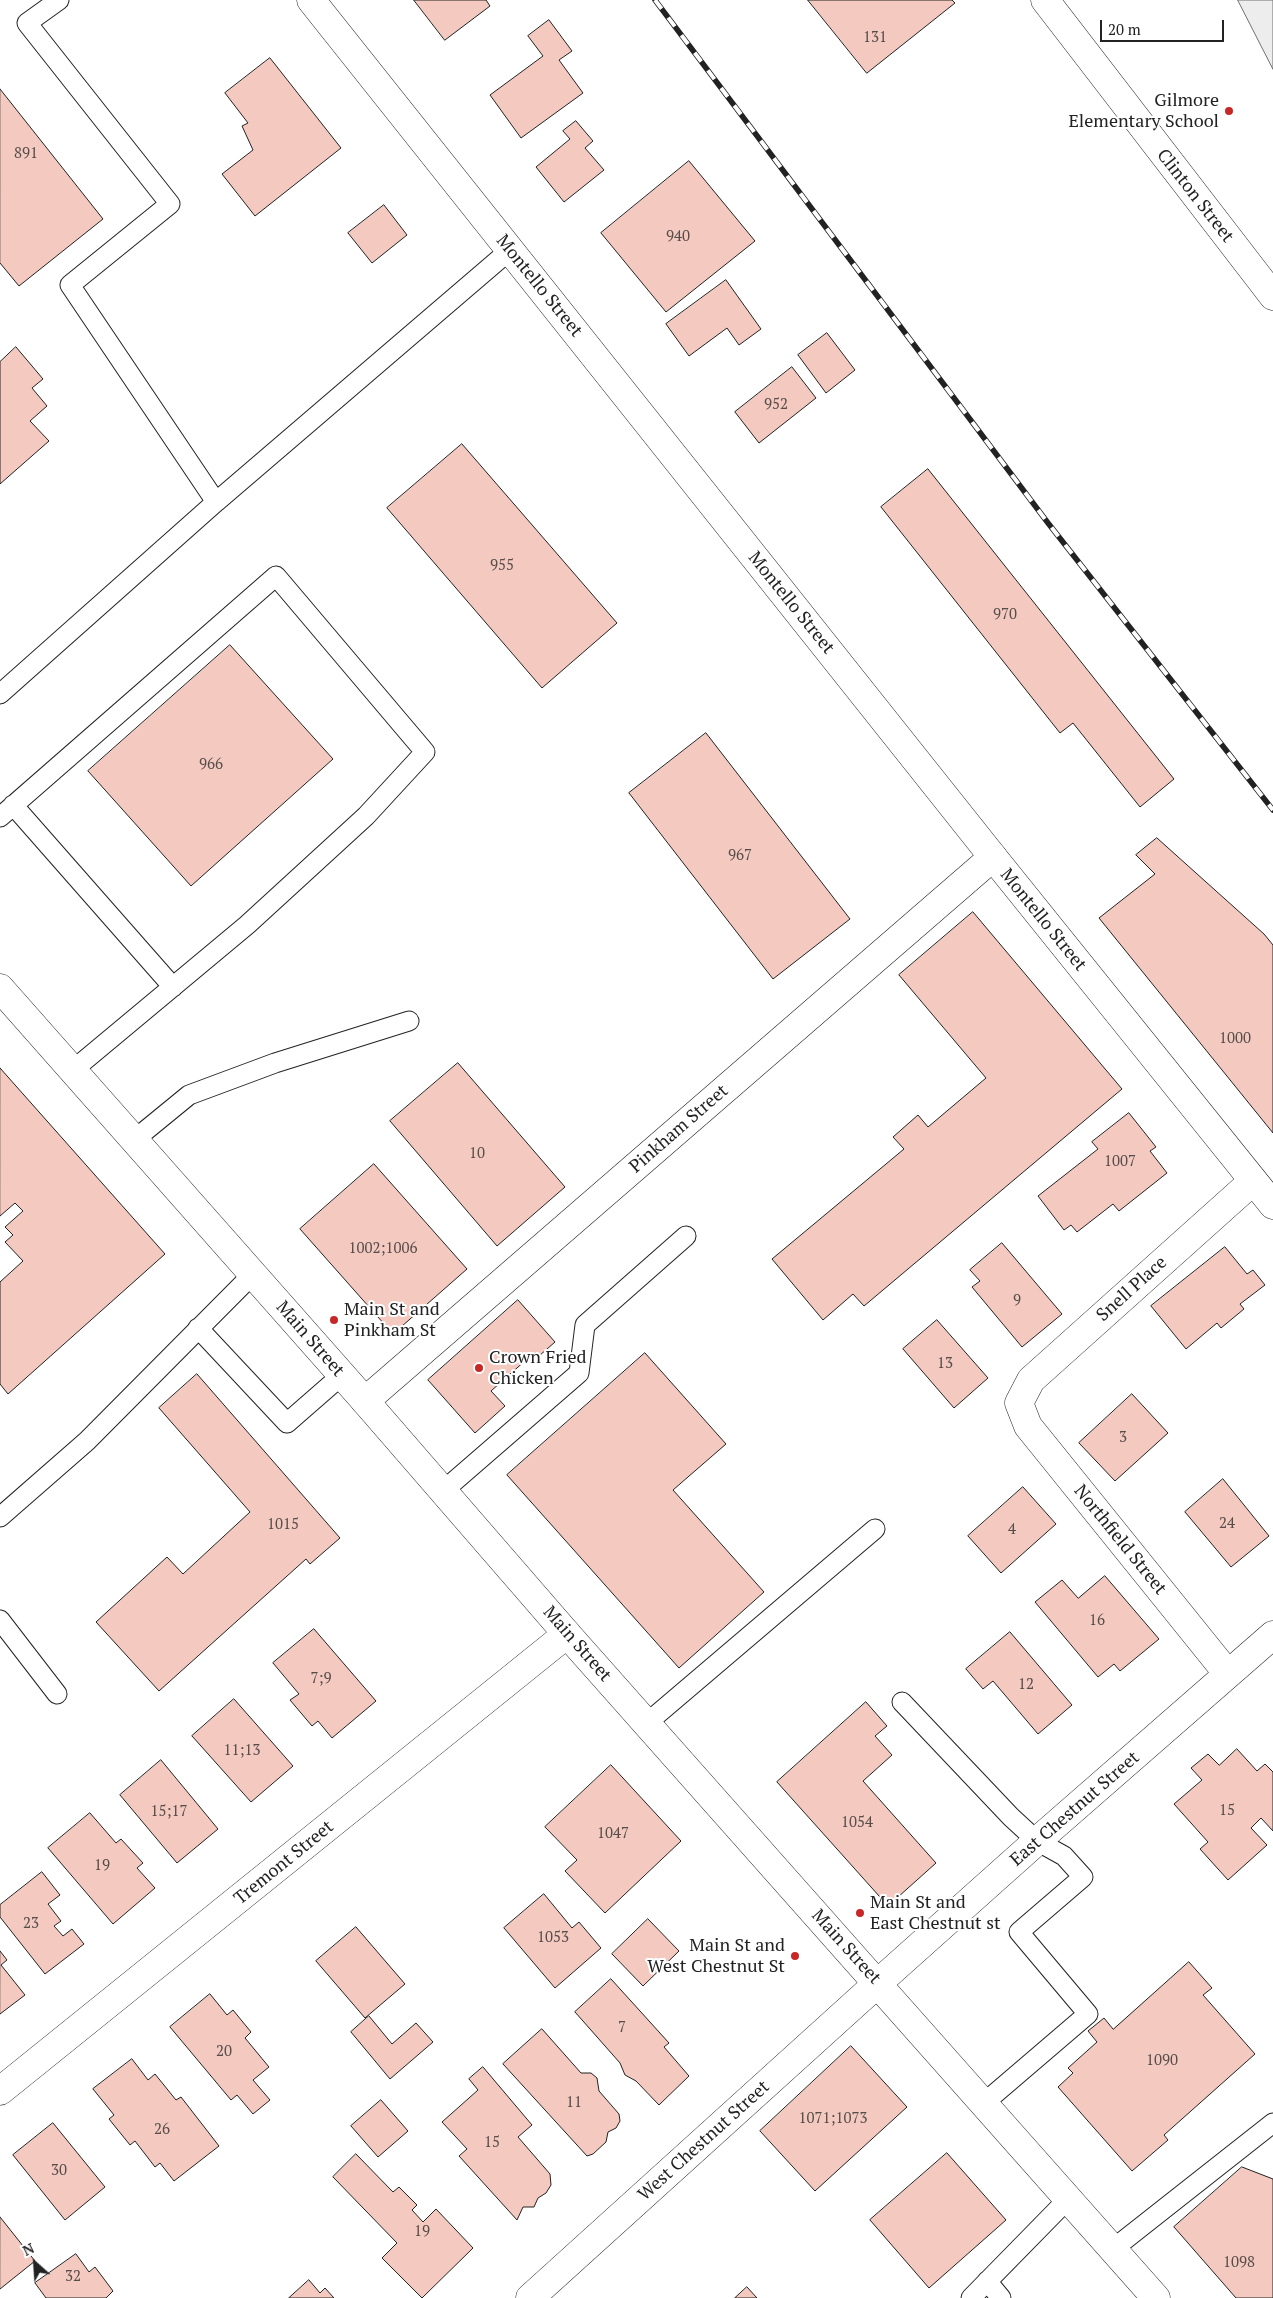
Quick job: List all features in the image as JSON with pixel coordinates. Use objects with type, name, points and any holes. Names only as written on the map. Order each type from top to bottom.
[{"type":"main road","name":"Montello Street","points":[[311,0],[993,857],[1273,1205]]},
{"type":"main road","name":"Clinton Street","points":[[1045,0],[1273,296]]},
{"type":"main road","name":"Pinkham Street","points":[[365,1401],[993,857]]},
{"type":"main road","name":"Main Street","points":[[0,988],[365,1401],[567,1634],[1156,2298]]},
{"type":"main road","name":"Snell Place","points":[[1018,1403],[1031,1380],[1254,1180]]},
{"type":"main road","name":"Northfield Street","points":[[1018,1403],[1028,1426],[1228,1674]]},
{"type":"main road","name":"Tremont Street","points":[[0,2091],[567,1634]]},
{"type":"main road","name":"East Chestnut Street","points":[[878,1983],[1273,1635]]},
{"type":"main road","name":"West Chestnut Street","points":[[530,2298],[878,1983]]},
{"type":"lane","points":[[59,0],[27,23],[170,204],[70,285],[216,502]]},
{"type":"lane","points":[[0,694],[216,502],[510,250]]},
{"type":"lane","points":[[73,1070],[174,987],[247,925],[366,816],[425,752],[276,576],[7,811],[174,987]]},
{"type":"lane","points":[[134,1140],[189,1094],[267,1066],[408,1021]]},
{"type":"lane","points":[[443,1491],[580,1373],[586,1325],[686,1236]]},
{"type":"lane","points":[[0,1517],[87,1441],[253,1274]]},
{"type":"lane","points":[[198,1328],[287,1423],[342,1375]]},
{"type":"lane","points":[[647,1723],[875,1529]]},
{"type":"lane","points":[[0,1620],[57,1694]]},
{"type":"lane","points":[[902,1702],[1011,1817],[1037,1841],[1064,1856],[1083,1877],[1019,1932],[1088,2014],[984,2104]]},
{"type":"lane","points":[[1112,2249],[1273,2123]]},
{"type":"lane","points":[[971,2298],[1068,2198]]},
{"type":"lane","points":[[988,2281],[1001,2298]]},
{"type":"shaded area","points":[[1238,0],[1273,0],[1273,69]]},
{"type":"building","points":[[414,0],[486,0],[490,6],[445,40]]},
{"type":"building","points":[[808,0],[952,0],[955,3],[867,73]]},
{"type":"building","points":[[549,20],[572,51],[559,60],[583,93],[521,138],[490,95],[543,56],[528,36]]},
{"type":"building","points":[[270,58],[341,148],[255,216],[222,174],[253,150],[242,126],[248,123],[225,93]]},
{"type":"building","points":[[0,89],[103,219],[19,286],[0,263]]},
{"type":"building","points":[[576,121],[593,141],[585,148],[604,170],[564,202],[536,167],[570,139],[563,131]]},
{"type":"building","points":[[689,161],[755,241],[666,312],[601,233]]},
{"type":"building","points":[[384,205],[407,235],[372,263],[348,233]]},
{"type":"building","points":[[726,280],[761,329],[739,345],[727,328],[689,356],[666,324]]},
{"type":"building","points":[[827,333],[855,370],[826,393],[798,355]]},
{"type":"building","points":[[16,347],[43,379],[32,388],[47,406],[30,421],[49,441],[0,484],[0,362]]},
{"type":"building","points":[[792,367],[816,398],[759,443],[735,412]]},
{"type":"building","points":[[462,444],[617,623],[542,688],[387,508]]},
{"type":"building","points":[[928,469],[1174,779],[1140,807],[1073,723],[1060,733],[881,507]]},
{"type":"building","points":[[230,645],[333,759],[191,886],[88,771]]},
{"type":"building","points":[[706,733],[850,919],[773,979],[629,793]]},
{"type":"building","points":[[1157,838],[1264,934],[1273,945],[1273,1133],[1099,918],[1155,874],[1136,855]]},
{"type":"building","points":[[973,912],[1122,1089],[864,1306],[853,1294],[823,1320],[772,1259],[904,1149],[893,1137],[918,1115],[928,1127],[986,1078],[899,975]]},
{"type":"building","points":[[458,1063],[565,1187],[497,1246],[390,1121]]},
{"type":"building","points":[[0,1068],[165,1254],[8,1394],[0,1384],[0,1282],[23,1261],[5,1242],[13,1235],[5,1227],[23,1211],[15,1203],[0,1216]]},
{"type":"building","points":[[1129,1113],[1156,1147],[1150,1151],[1167,1173],[1119,1211],[1113,1204],[1077,1232],[1071,1225],[1064,1230],[1038,1196],[1098,1149],[1092,1142]]},
{"type":"building","points":[[374,1164],[467,1269],[393,1334],[300,1229]]},
{"type":"building","points":[[1002,1243],[1062,1314],[1022,1347],[972,1287],[980,1281],[970,1270]]},
{"type":"building","points":[[1225,1247],[1247,1274],[1253,1270],[1265,1285],[1240,1304],[1244,1309],[1221,1328],[1217,1323],[1186,1349],[1151,1306]]},
{"type":"building","name":"Crown Fried Chicken","points":[[518,1300],[555,1342],[539,1356],[535,1352],[491,1391],[505,1406],[475,1433],[428,1380]]},
{"type":"building","points":[[937,1320],[988,1378],[954,1408],[903,1349]]},
{"type":"building","points":[[645,1353],[726,1444],[673,1490],[764,1592],[679,1668],[507,1475]]},
{"type":"building","points":[[197,1374],[340,1538],[310,1564],[306,1559],[159,1691],[96,1622],[167,1557],[183,1574],[250,1512],[159,1408]]},
{"type":"building","points":[[1132,1394],[1168,1433],[1115,1481],[1079,1443]]},
{"type":"building","points":[[1223,1479],[1269,1536],[1231,1567],[1185,1512]]},
{"type":"building","points":[[1023,1487],[1056,1524],[1001,1573],[968,1536]]},
{"type":"building","points":[[1105,1576],[1159,1639],[1120,1671],[1114,1664],[1098,1677],[1035,1602],[1062,1580],[1078,1598]]},
{"type":"building","points":[[314,1629],[376,1701],[332,1738],[318,1721],[312,1726],[290,1700],[299,1694],[273,1663]]},
{"type":"building","points":[[1010,1632],[1072,1705],[1038,1734],[993,1681],[983,1689],[966,1669]]},
{"type":"building","points":[[234,1699],[293,1766],[251,1802],[192,1736]]},
{"type":"building","points":[[866,1702],[887,1726],[875,1736],[892,1755],[863,1781],[936,1863],[888,1906],[777,1782]]},
{"type":"building","points":[[1237,1749],[1257,1771],[1265,1764],[1273,1772],[1273,1831],[1261,1818],[1251,1828],[1267,1845],[1228,1880],[1200,1849],[1208,1842],[1174,1804],[1202,1780],[1191,1768],[1208,1754],[1219,1765]]},
{"type":"building","points":[[161,1760],[218,1829],[177,1863],[120,1795]]},
{"type":"building","points":[[611,1765],[681,1841],[605,1913],[565,1871],[577,1860],[545,1827]]},
{"type":"building","points":[[90,1813],[116,1843],[121,1839],[143,1863],[137,1868],[155,1888],[113,1924],[48,1848]]},
{"type":"building","points":[[42,1872],[60,1895],[48,1904],[61,1921],[54,1926],[63,1936],[72,1929],[84,1944],[45,1974],[0,1917],[0,1905]]},
{"type":"building","points":[[544,1894],[572,1928],[579,1922],[601,1948],[555,1988],[504,1928]]},
{"type":"building","points":[[648,1919],[679,1951],[643,1986],[612,1954]]},
{"type":"building","points":[[356,1927],[405,1984],[365,2018],[316,1961]]},
{"type":"building","points":[[0,1951],[7,1960],[1,1965],[25,1995],[0,2014]]},
{"type":"building","points":[[1189,1962],[1212,1988],[1203,1995],[1255,2054],[1164,2135],[1168,2140],[1132,2171],[1058,2087],[1073,2073],[1068,2068],[1097,2042],[1088,2031],[1104,2018],[1113,2029]]},
{"type":"building","points":[[611,1979],[669,2043],[664,2047],[689,2076],[659,2105],[636,2081],[625,2075],[620,2063],[575,2012]]},
{"type":"building","points":[[210,1994],[227,2015],[233,2010],[251,2032],[245,2038],[269,2067],[253,2080],[270,2100],[253,2114],[237,2095],[231,2100],[170,2027]]},
{"type":"building","points":[[369,2016],[392,2044],[416,2023],[433,2042],[390,2079],[351,2032]]},
{"type":"building","points":[[542,2029],[581,2073],[591,2073],[597,2078],[599,2091],[619,2114],[620,2121],[616,2128],[608,2132],[606,2142],[593,2154],[587,2156],[503,2064]]},
{"type":"building","points":[[851,2046],[907,2107],[815,2191],[760,2131]]},
{"type":"building","points":[[132,2059],[148,2080],[155,2074],[176,2100],[181,2097],[219,2146],[174,2181],[160,2163],[155,2167],[135,2141],[130,2145],[109,2119],[114,2115],[93,2089]]},
{"type":"building","points":[[483,2067],[532,2125],[518,2137],[550,2174],[551,2185],[546,2193],[538,2198],[534,2207],[523,2207],[517,2220],[459,2156],[467,2149],[442,2122],[478,2090],[469,2079]]},
{"type":"building","points":[[381,2100],[408,2131],[378,2157],[351,2126]]},
{"type":"building","points":[[53,2123],[105,2187],[65,2220],[13,2155]]},
{"type":"building","points":[[947,2153],[1006,2220],[929,2288],[870,2220]]},
{"type":"building","points":[[356,2154],[393,2192],[399,2187],[417,2205],[412,2210],[423,2222],[436,2209],[473,2248],[422,2298],[382,2258],[397,2243],[333,2177]]},
{"type":"building","points":[[1242,2167],[1273,2179],[1273,2298],[1236,2298],[1174,2227]]},
{"type":"building","points":[[0,2217],[35,2261],[0,2289]]},
{"type":"building","points":[[76,2254],[89,2272],[95,2267],[113,2291],[106,2298],[46,2298],[35,2283]]},
{"type":"building","points":[[309,2280],[320,2293],[325,2288],[334,2298],[289,2298]]},
{"type":"building","points":[[747,2287],[757,2298],[735,2298]]},
{"type":"railway","points":[[655,0],[1048,523],[1273,810]]},
{"type":"place","name":"Gilmore Elementary School","points":[[1229,111]]},
{"type":"place","name":"Main St and Pinkham St","points":[[334,1320]]},
{"type":"place","name":"Crown Fried Chicken","points":[[479,1368]]},
{"type":"place","name":"Main St and East Chestnut st","points":[[860,1913]]},
{"type":"place","name":"Main St and West Chestnut St","points":[[795,1956]]}]
